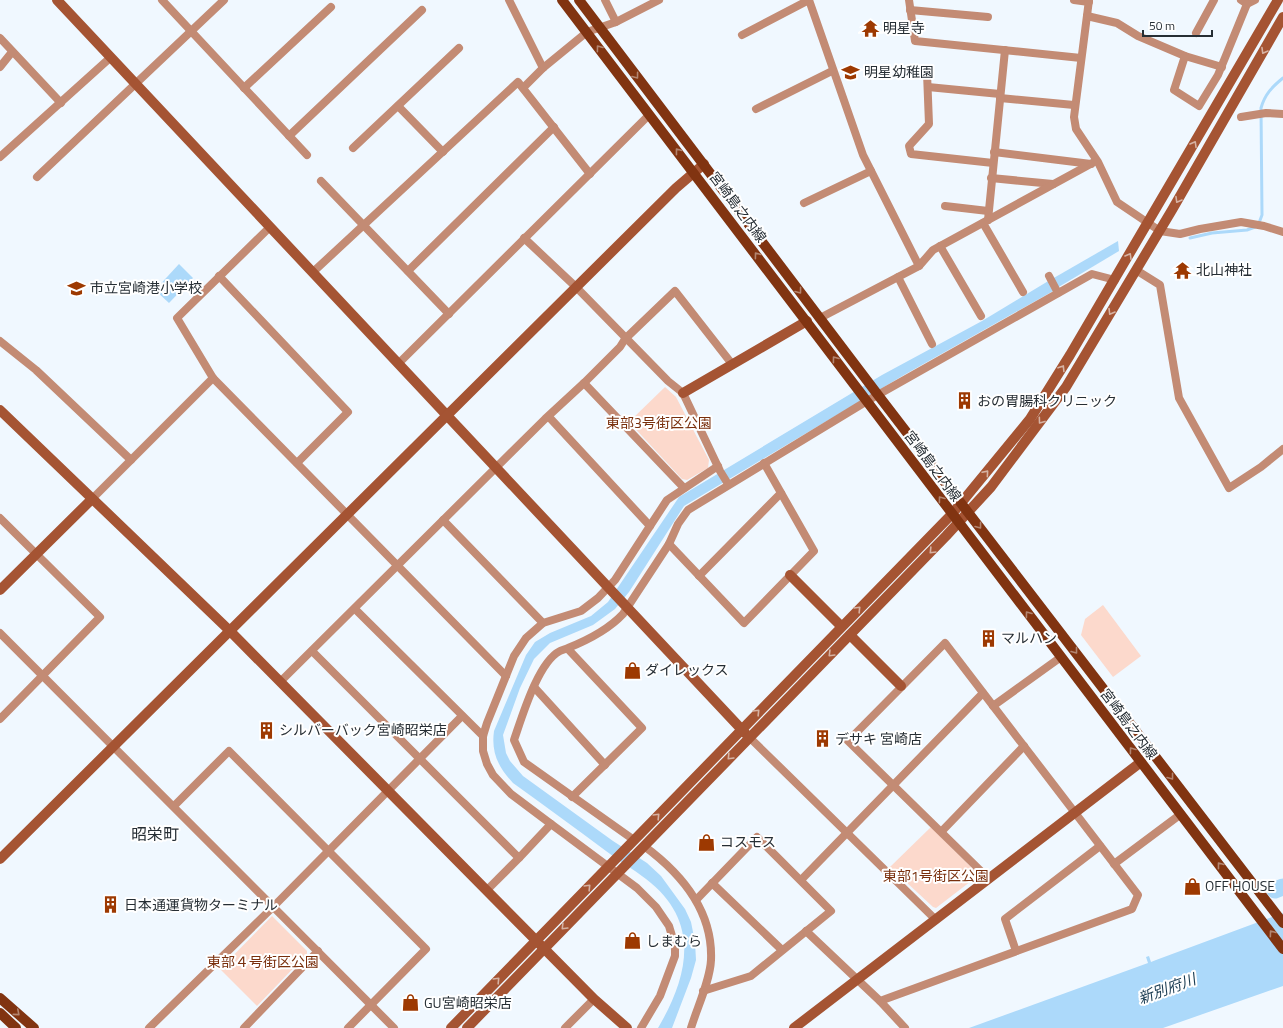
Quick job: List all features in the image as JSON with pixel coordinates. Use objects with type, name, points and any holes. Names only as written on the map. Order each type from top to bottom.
[{"type":"main road","name":"宮崎島之内線","points":[[562,0],[1283,949]]},
{"type":"main road","name":"宮崎島之内線","points":[[579,0],[877,394],[1283,923]]},
{"type":"main road","points":[[0,998],[34,1028]]},
{"type":"main road","points":[[0,1013],[16,1028]]},
{"type":"street","points":[[57,0],[741,729],[846,834],[936,920]]},
{"type":"street","points":[[162,0],[307,156]]},
{"type":"street","points":[[37,177],[224,0]]},
{"type":"street","points":[[509,0],[543,68]]},
{"type":"street","points":[[604,0],[616,22]]},
{"type":"street","points":[[523,88],[543,68],[587,32],[616,22],[659,0]]},
{"type":"street","points":[[742,35],[809,0],[832,71],[863,155],[919,266]]},
{"type":"street","points":[[909,0],[915,41],[1081,58]]},
{"type":"street","points":[[1074,0],[1089,1],[1074,105],[1076,129],[1093,162],[1112,188],[1118,202],[1160,231],[1180,234],[1200,228],[1241,222],[1251,225],[1264,226],[1283,232]]},
{"type":"street","points":[[1196,33],[1214,0]]},
{"type":"street","points":[[1185,56],[1174,90],[1199,106],[1222,67],[1244,2],[1255,0]]},
{"type":"street","points":[[450,1028],[952,514],[1030,419],[1115,280],[1278,0]]},
{"type":"street","points":[[244,88],[331,8]]},
{"type":"street","points":[[289,136],[422,10]]},
{"type":"street","points":[[910,10],[988,17]]},
{"type":"street","points":[[1087,16],[1116,23],[1138,36],[1185,56],[1222,67]]},
{"type":"street","points":[[467,1028],[850,635],[991,487],[1066,387],[1160,231],[1283,17]]},
{"type":"street","points":[[0,38],[60,103]]},
{"type":"street","points":[[353,148],[459,48]]},
{"type":"street","points":[[1005,50],[992,178],[986,221],[1022,292]]},
{"type":"street","points":[[0,67],[12,52]]},
{"type":"street","points":[[0,158],[111,57]]},
{"type":"street","points":[[756,109],[832,71]]},
{"type":"street","points":[[927,72],[929,124],[909,146],[911,154],[993,163]]},
{"type":"street","points":[[313,272],[518,82],[590,174]]},
{"type":"street","points":[[928,86],[1074,105]]},
{"type":"street","points":[[398,106],[443,152]]},
{"type":"street","points":[[1241,117],[1261,114],[1283,114]]},
{"type":"street","points":[[398,364],[649,115]]},
{"type":"street","points":[[408,271],[554,127]]},
{"type":"street","points":[[994,152],[1093,162]]},
{"type":"street","points":[[820,318],[919,266],[933,250],[1093,162]]},
{"type":"street","points":[[0,859],[676,188],[704,164]]},
{"type":"street","points":[[804,203],[871,171]]},
{"type":"street","points":[[992,178],[1054,184]]},
{"type":"street","points":[[321,181],[449,314]]},
{"type":"street","points":[[945,206],[988,211]]},
{"type":"street","points":[[270,226],[177,318],[213,378],[506,676]]},
{"type":"street","points":[[524,238],[668,381],[683,392],[728,484]]},
{"type":"street","points":[[940,246],[982,316]]},
{"type":"street","points":[[1136,270],[1160,285],[1179,398],[1230,488],[1261,467],[1283,449]]},
{"type":"street","points":[[632,842],[572,796],[524,762],[514,740],[534,687],[548,661],[560,651],[568,649],[614,624],[669,544],[678,524],[688,510],[866,400],[1092,274],[1115,280]]},
{"type":"street","points":[[219,276],[348,412],[298,463]]},
{"type":"street","points":[[1048,276],[1058,293]]},
{"type":"street","points":[[898,277],[932,344]]},
{"type":"street","points":[[280,682],[584,383],[620,347],[625,339],[675,291],[732,364]]},
{"type":"street","points":[[683,392],[807,321]]},
{"type":"street","points":[[0,341],[36,370],[131,460]]},
{"type":"street","points":[[0,590],[213,378]]},
{"type":"street","points":[[584,383],[684,488]]},
{"type":"street","points":[[0,410],[230,631],[544,948],[594,998],[627,1028]]},
{"type":"street","points":[[549,417],[650,526]]},
{"type":"street","points":[[669,544],[744,623],[814,551],[764,463]]},
{"type":"street","points":[[641,1028],[660,996],[675,956],[675,946],[669,926],[656,907],[610,864],[551,824],[511,794],[493,775],[487,764],[483,751],[483,736],[514,656],[526,638],[543,623],[581,611],[610,590],[615,580],[668,500],[684,488],[719,468]]},
{"type":"street","points":[[699,576],[781,493]]},
{"type":"street","points":[[0,518],[100,617],[44,677],[0,719]]},
{"type":"street","points":[[443,520],[543,623]]},
{"type":"street","points":[[790,575],[841,626]]},
{"type":"street","points":[[355,609],[483,736]]},
{"type":"street","points":[[0,633],[394,1028]]},
{"type":"street","points":[[850,635],[901,686]]},
{"type":"street","points":[[880,1001],[1132,909],[1138,895],[945,643],[848,741],[894,784],[989,879]]},
{"type":"street","points":[[568,649],[642,728],[572,796]]},
{"type":"street","points":[[312,651],[519,858]]},
{"type":"street","points":[[993,706],[1060,657]]},
{"type":"street","points":[[534,687],[605,764]]},
{"type":"street","points":[[801,880],[983,693]]},
{"type":"street","points":[[149,1028],[274,906],[387,790],[462,716]]},
{"type":"street","points":[[942,831],[1024,746]]},
{"type":"street","points":[[174,806],[229,751],[426,949],[348,1028]]},
{"type":"street","points":[[794,1028],[1141,762]]},
{"type":"street","points":[[1114,864],[1181,814]]},
{"type":"street","points":[[487,890],[551,824]]},
{"type":"street","points":[[697,899],[757,837],[831,911],[751,976],[703,991]]},
{"type":"street","points":[[1016,952],[1005,919],[1100,846]]},
{"type":"street","points":[[641,849],[671,868],[697,899],[704,914],[710,935],[711,962],[691,1028]]},
{"type":"street","points":[[712,883],[782,950]]},
{"type":"street","points":[[806,931],[858,979],[905,1028]]},
{"type":"street","points":[[244,1028],[318,951]]},
{"type":"street","points":[[565,1028],[594,998]]},
{"type":"green space","name":"東部3号街区公園","points":[[665,387],[676,397],[709,460],[708,468],[687,480],[682,479],[629,422]]},
{"type":"green space","points":[[1103,605],[1141,656],[1113,677],[1081,635],[1085,619]]},
{"type":"green space","name":"東部1号街区公園","points":[[931,827],[977,873],[975,878],[936,908],[933,907],[890,867]]},
{"type":"green space","name":"東部４号街区公園","points":[[272,916],[307,951],[307,954],[257,1006],[220,969]]},
{"type":"water","points":[[1118,241],[1119,251],[1057,288],[1052,279]]},
{"type":"water","points":[[179,264],[193,278],[169,303],[155,290]]},
{"type":"water","points":[[1050,280],[1055,290],[904,375],[684,506],[629,592],[615,609],[593,625],[550,643],[534,659],[520,688],[503,735],[506,753],[510,761],[523,776],[613,841],[647,863],[661,876],[685,909],[691,922],[695,942],[696,960],[691,978],[672,1028],[658,1028],[669,1008],[677,988],[682,969],[684,949],[682,931],[675,913],[664,895],[646,879],[513,783],[503,771],[497,759],[493,739],[494,731],[526,655],[535,642],[550,633],[591,616],[608,602],[679,497],[882,375],[982,321]]},
{"type":"water","points":[[1283,913],[1283,986],[1163,1028],[969,1028],[1148,963],[1146,957],[1149,956],[1151,962]]},
{"type":"waterway","points":[[1259,223],[1262,215],[1261,108],[1269,91],[1283,78]]},
{"type":"waterway","points":[[1190,238],[1212,233],[1247,230],[1255,227]]},
{"type":"waterway","name":"新別府川","points":[[1275,890],[1283,887]]},
{"type":"place","name":"明星寺","points":[[870,28]]},
{"type":"place","name":"明星幼稚園","points":[[851,72]]},
{"type":"place","name":"北山神社","points":[[1183,270]]},
{"type":"place","name":"市立宮崎港小学校","points":[[77,288]]},
{"type":"place","name":"おの胃腸科クリニック","points":[[964,401]]},
{"type":"place","name":"マルハン","points":[[988,638]]},
{"type":"place","name":"ダイレックス","points":[[632,670]]},
{"type":"place","name":"シルバーバック宮崎昭栄店","points":[[266,730]]},
{"type":"place","name":"デサキ 宮崎店","points":[[822,739]]},
{"type":"place","name":"コスモス","points":[[707,842]]},
{"type":"place","name":"OFF HOUSE","points":[[1192,886]]},
{"type":"place","name":"日本通運貨物ターミナル","points":[[111,905]]},
{"type":"place","name":"しまむら","points":[[633,941]]},
{"type":"place","name":"GU宮崎昭栄店","points":[[411,1003]]},
{"type":"district","name":"昭栄町","points":[[155,834]]}]
